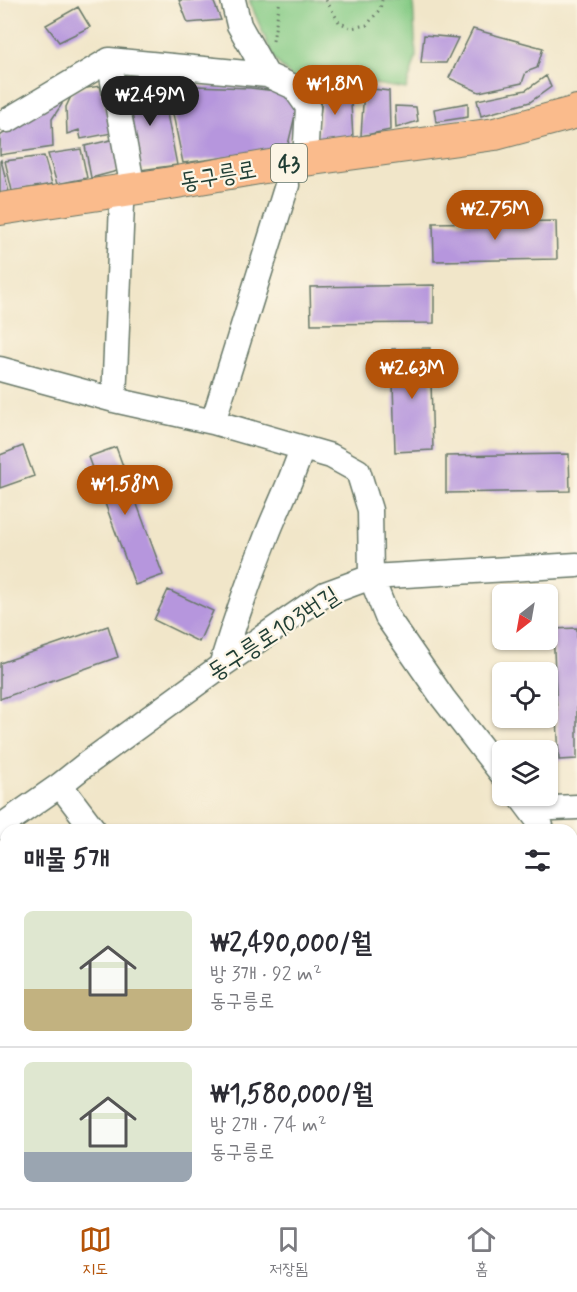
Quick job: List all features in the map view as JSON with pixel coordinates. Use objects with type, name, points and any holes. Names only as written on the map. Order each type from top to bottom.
[{"type":"main road","name":"동구릉로","points":[[296,172],[495,134],[577,111]]},
{"type":"main road","name":"동구릉로","points":[[0,209],[128,196],[296,172],[512,147],[577,134]]},
{"type":"main road","name":"동구릉로","points":[[0,223],[93,210],[128,196]]},
{"type":"street","points":[[233,0],[239,26],[267,75]]},
{"type":"street","points":[[109,60],[128,196],[114,400]]},
{"type":"street","points":[[3,116],[109,60],[267,75],[294,87],[308,108],[296,172],[213,422]]},
{"type":"street","points":[[0,369],[114,400],[213,422],[331,456],[358,471],[370,510],[371,577],[387,617],[443,698],[492,761]]},
{"type":"street","points":[[221,666],[238,612],[302,448]]},
{"type":"street","name":"동구릉로103번길","points":[[4,824],[221,666],[325,594],[371,577],[577,565]]},
{"type":"street","points":[[60,785],[89,824]]},
{"type":"street","points":[[558,805],[577,807]]},
{"type":"street","points":[[527,806],[540,824]]},
{"type":"path","points":[[267,75],[280,0]]},
{"type":"path","points":[[326,0],[339,22],[351,28],[367,25],[380,9],[382,0]]},
{"type":"green space","points":[[249,0],[413,0],[416,58],[406,89],[331,77],[299,85],[274,59]]},
{"type":"building","points":[[179,0],[213,0],[221,20],[188,23]]},
{"type":"building","points":[[78,7],[90,27],[59,42],[46,25]]},
{"type":"building","points":[[473,29],[543,48],[537,68],[526,72],[522,83],[479,92],[449,78]]},
{"type":"building","points":[[424,35],[458,38],[446,63],[421,63]]},
{"type":"building","points":[[546,76],[551,87],[530,102],[481,116],[477,100],[526,90]]},
{"type":"building","points":[[161,83],[177,165],[140,170],[122,90]]},
{"type":"building","points":[[167,85],[250,88],[285,92],[297,107],[287,149],[183,163]]},
{"type":"building","points":[[100,86],[112,133],[81,139],[79,130],[67,134],[66,107],[74,90]]},
{"type":"building","points":[[323,86],[350,87],[353,138],[317,146]]},
{"type":"building","points":[[364,88],[389,91],[390,130],[361,136]]},
{"type":"building","points":[[59,95],[62,104],[52,119],[53,147],[0,155],[0,136]]},
{"type":"building","points":[[468,103],[468,117],[436,122],[434,109]]},
{"type":"building","points":[[395,106],[416,107],[418,121],[396,128]]},
{"type":"building","points":[[115,139],[121,170],[91,178],[85,146]]},
{"type":"building","points":[[81,149],[87,178],[57,184],[48,154]]},
{"type":"building","points":[[44,156],[52,184],[12,191],[5,161]]},
{"type":"building","points":[[0,161],[9,192],[0,193]]},
{"type":"building","points":[[556,221],[557,259],[434,261],[433,223]]},
{"type":"building","points":[[434,285],[434,323],[311,324],[310,287]]},
{"type":"building","points":[[430,348],[433,450],[395,452],[392,349]]},
{"type":"building","points":[[23,446],[34,476],[0,488],[0,455]]},
{"type":"building","points":[[116,447],[163,575],[135,585],[88,457]]},
{"type":"building","points":[[569,454],[570,491],[446,493],[446,456]]},
{"type":"building","points":[[168,590],[213,611],[199,642],[154,620]]},
{"type":"building","points":[[108,626],[118,657],[0,699],[0,663]]},
{"type":"building","points":[[577,628],[577,759],[559,760],[558,662],[555,662],[554,650],[558,650],[558,629]]}]
